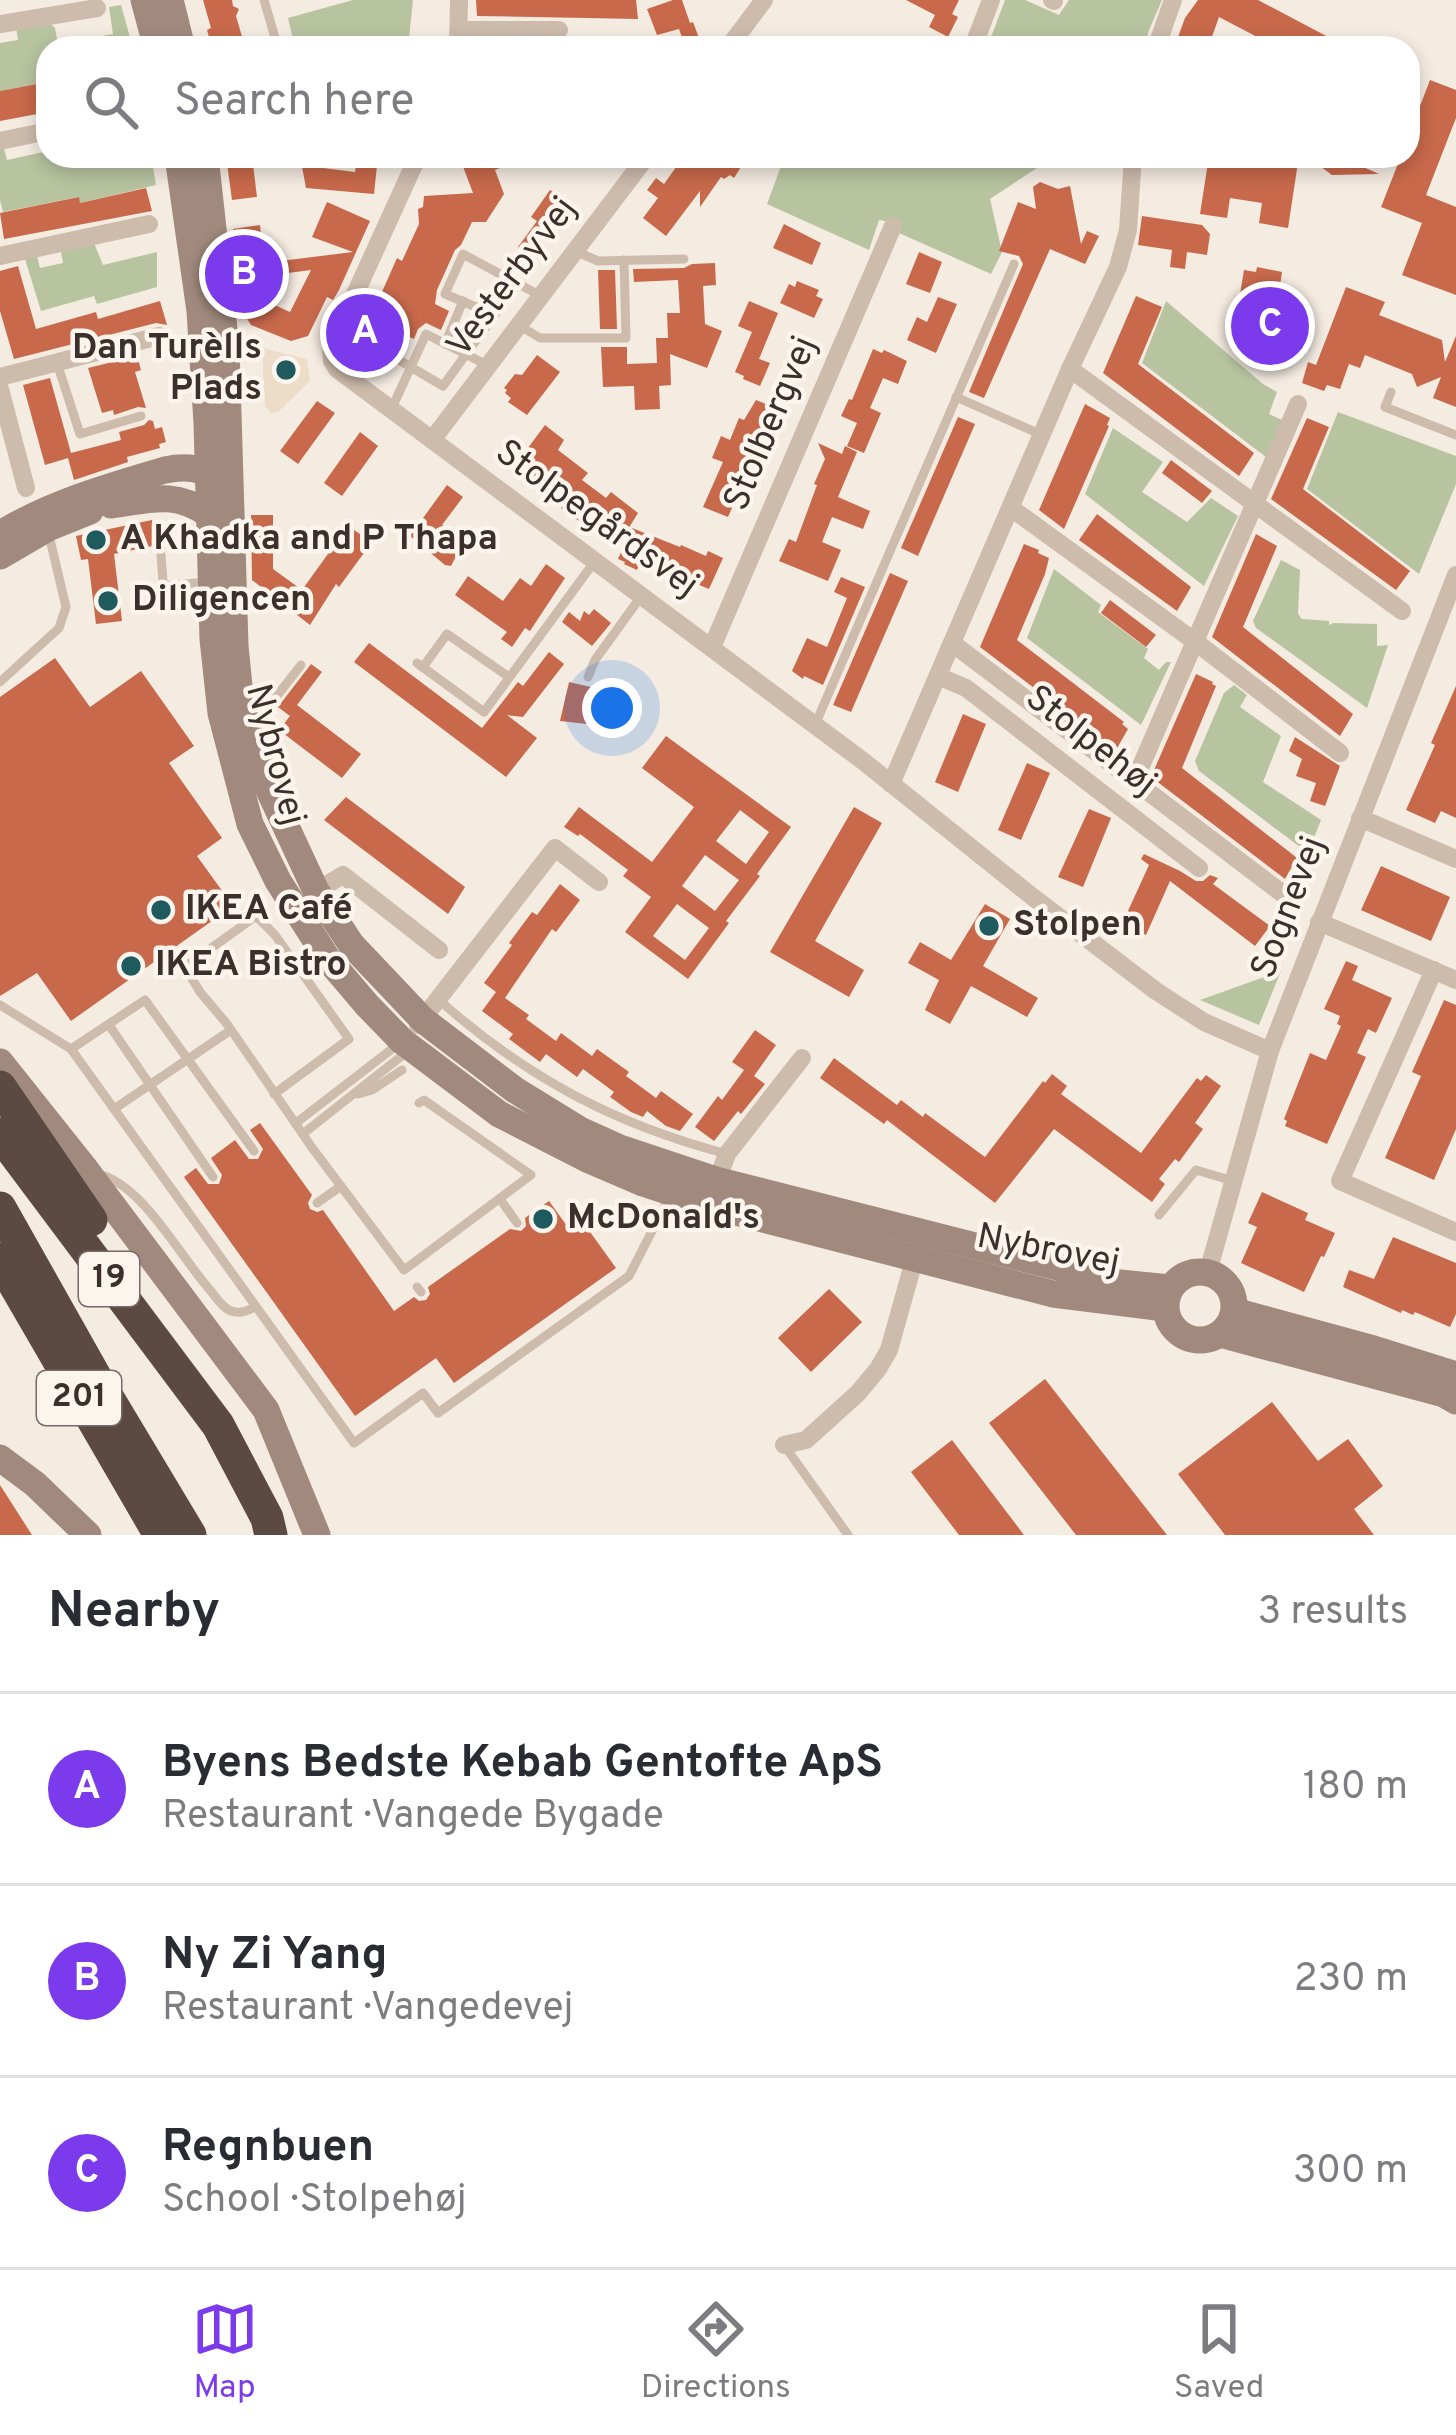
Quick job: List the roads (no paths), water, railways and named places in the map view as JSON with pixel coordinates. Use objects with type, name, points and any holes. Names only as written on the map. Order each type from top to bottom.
[{"type":"highway","points":[[0,1088],[207,1392],[218,1425]]},
{"type":"highway","name":"19","points":[[0,1134],[218,1425],[267,1518],[271,1535]]},
{"type":"highway","name":"201","points":[[0,1208],[190,1535]]},
{"type":"highway","name":"201","points":[[0,1259],[160,1535]]},
{"type":"highway","points":[[0,1289],[137,1535]]},
{"type":"street","points":[[144,0],[154,36]]},
{"type":"street","points":[[170,0],[179,36]]},
{"type":"street","points":[[459,0],[459,36]]},
{"type":"street","points":[[737,36],[764,0]]},
{"type":"street","points":[[977,36],[991,0]]},
{"type":"street","points":[[1160,36],[1173,0]]},
{"type":"street","points":[[0,24],[97,8]]},
{"type":"street","points":[[492,36],[559,30]]},
{"type":"street","points":[[0,141],[36,134]]},
{"type":"street","points":[[180,168],[223,495],[221,581]]},
{"type":"street","points":[[206,168],[226,347],[217,474]]},
{"type":"street","name":"Stolpegårdsvej","points":[[413,168],[331,347],[337,369],[815,724],[1156,991],[1204,1022],[1270,1051]]},
{"type":"street","name":"Vesterbyvej","points":[[431,440],[638,168]]},
{"type":"street","points":[[891,784],[1118,267],[1128,230],[1132,168]]},
{"type":"street","points":[[0,256],[149,224]]},
{"type":"street","name":"Stolbergvej","points":[[712,647],[892,226]]},
{"type":"street","points":[[0,534],[37,512],[190,460],[197,445],[195,370],[200,311]]},
{"type":"street","points":[[0,377],[159,336]]},
{"type":"street","points":[[1070,369],[1402,611]]},
{"type":"street","points":[[0,389],[26,488]]},
{"type":"street","name":"Stolpehøj","points":[[1134,782],[1298,404]]},
{"type":"street","points":[[178,467],[217,474]]},
{"type":"street","points":[[0,556],[48,528],[165,486],[217,474]]},
{"type":"street","name":"Nybrovej","points":[[217,474],[208,514],[221,581],[215,672],[269,790],[327,958],[499,1114],[538,1136],[671,1192],[717,1180]]},
{"type":"street","points":[[111,505],[164,497],[192,503],[208,514]]},
{"type":"street","points":[[1011,508],[1340,753]]},
{"type":"street","name":"Sognevej","points":[[1208,1272],[1270,1051],[1456,575]]},
{"type":"street","name":"Stolpehøj","points":[[952,643],[1287,897]]},
{"type":"street","name":"Stolpehøj","points":[[938,676],[966,688],[1199,868]]},
{"type":"street","points":[[1360,818],[1456,860]]},
{"type":"street","points":[[418,1040],[555,848],[599,882]]},
{"type":"street","points":[[304,898],[343,875],[439,950]]},
{"type":"street","name":"Nybrovej","points":[[304,898],[351,944],[418,1040],[501,1092],[515,1090],[580,1130],[620,1148],[1053,1294],[1168,1298]]},
{"type":"street","points":[[1319,922],[1456,980]]},
{"type":"street","points":[[1434,970],[1340,1181],[1456,1232]]},
{"type":"street","points":[[717,1180],[802,1058]]},
{"type":"street","points":[[0,1062],[266,1410],[317,1535]]},
{"type":"street","points":[[784,1445],[806,1440],[878,1369],[889,1350],[917,1246]]},
{"type":"street","points":[[1208,1272],[1220,1277],[1234,1298],[1227,1322],[1211,1338],[1190,1339],[1173,1327],[1168,1298],[1180,1277],[1208,1272]]},
{"type":"street","points":[[1227,1322],[1374,1348],[1456,1375]]},
{"type":"street","points":[[1227,1322],[1456,1401]]},
{"type":"street","points":[[0,1458],[88,1535]]},
{"type":"lane","points":[[264,0],[274,36]]},
{"type":"lane","points":[[575,251],[598,261],[684,259]]},
{"type":"lane","points":[[495,315],[445,294],[463,254],[541,296]]},
{"type":"lane","points":[[519,325],[540,338],[626,338],[624,260]]},
{"type":"lane","points":[[815,724],[1014,264]]},
{"type":"lane","points":[[387,353],[443,386],[517,284]]},
{"type":"lane","points":[[445,344],[463,301]]},
{"type":"lane","points":[[391,410],[426,334],[487,365]]},
{"type":"lane","points":[[57,362],[80,434],[141,416]]},
{"type":"lane","points":[[1391,392],[1385,407],[1456,435]]},
{"type":"lane","points":[[956,398],[1042,435]]},
{"type":"lane","points":[[0,682],[59,628],[66,608],[48,528]]},
{"type":"lane","points":[[161,555],[165,608]]},
{"type":"lane","points":[[509,677],[447,634],[420,665],[484,712],[595,561]]},
{"type":"lane","points":[[164,586],[221,581]]},
{"type":"lane","points":[[588,677],[595,660],[642,596]]},
{"type":"lane","points":[[231,710],[276,698],[301,665]]},
{"type":"lane","points":[[274,1094],[349,1039],[275,935],[256,916],[183,963],[200,992],[231,1030],[274,1094],[404,1270],[531,1175],[424,1100],[419,1103]]},
{"type":"lane","points":[[71,1049],[146,1000],[254,1151]]},
{"type":"lane","points":[[0,1006],[71,1049],[354,1443],[423,1393],[438,1413],[629,1276],[671,1192]]},
{"type":"lane","points":[[109,1025],[213,1177]]},
{"type":"lane","points":[[113,1109],[231,1030]]},
{"type":"lane","points":[[353,1096],[372,1090],[418,1040]]},
{"type":"lane","points":[[300,1128],[353,1096],[418,1040]]},
{"type":"lane","points":[[300,1128],[418,1040],[512,1059],[572,1096],[637,1126],[717,1180]]},
{"type":"lane","points":[[86,1170],[133,1191],[228,1310],[244,1313],[256,1306]]},
{"type":"lane","points":[[1159,1215],[1196,1170],[1233,1180]]},
{"type":"lane","points":[[317,1202],[341,1186]]},
{"type":"lane","points":[[500,1199],[518,1223]]},
{"type":"lane","points":[[230,1271],[243,1259]]},
{"type":"lane","points":[[572,1299],[581,1312]]},
{"type":"lane","points":[[477,1366],[486,1379]]},
{"type":"lane","points":[[308,1378],[322,1369]]},
{"type":"lane","points":[[784,1445],[848,1535]]},
{"type":"place","name":"Ny Zi Yang","points":[[244,274]]},
{"type":"place","name":"Regnbuen","points":[[1270,326]]},
{"type":"place","name":"Byens Bedste Kebab Gentofte ApS","points":[[365,333]]},
{"type":"place","name":"Dan Turèlls Plads","points":[[286,370]]},
{"type":"place","name":"A Khadka and P Thapa","points":[[96,540]]},
{"type":"place","name":"Diligencen","points":[[108,601]]},
{"type":"place","name":"IKEA Café","points":[[161,910]]},
{"type":"place","name":"Stolpen","points":[[989,926]]},
{"type":"place","name":"IKEA Bistro","points":[[131,966]]},
{"type":"place","name":"McDonald's","points":[[543,1219]]}]
